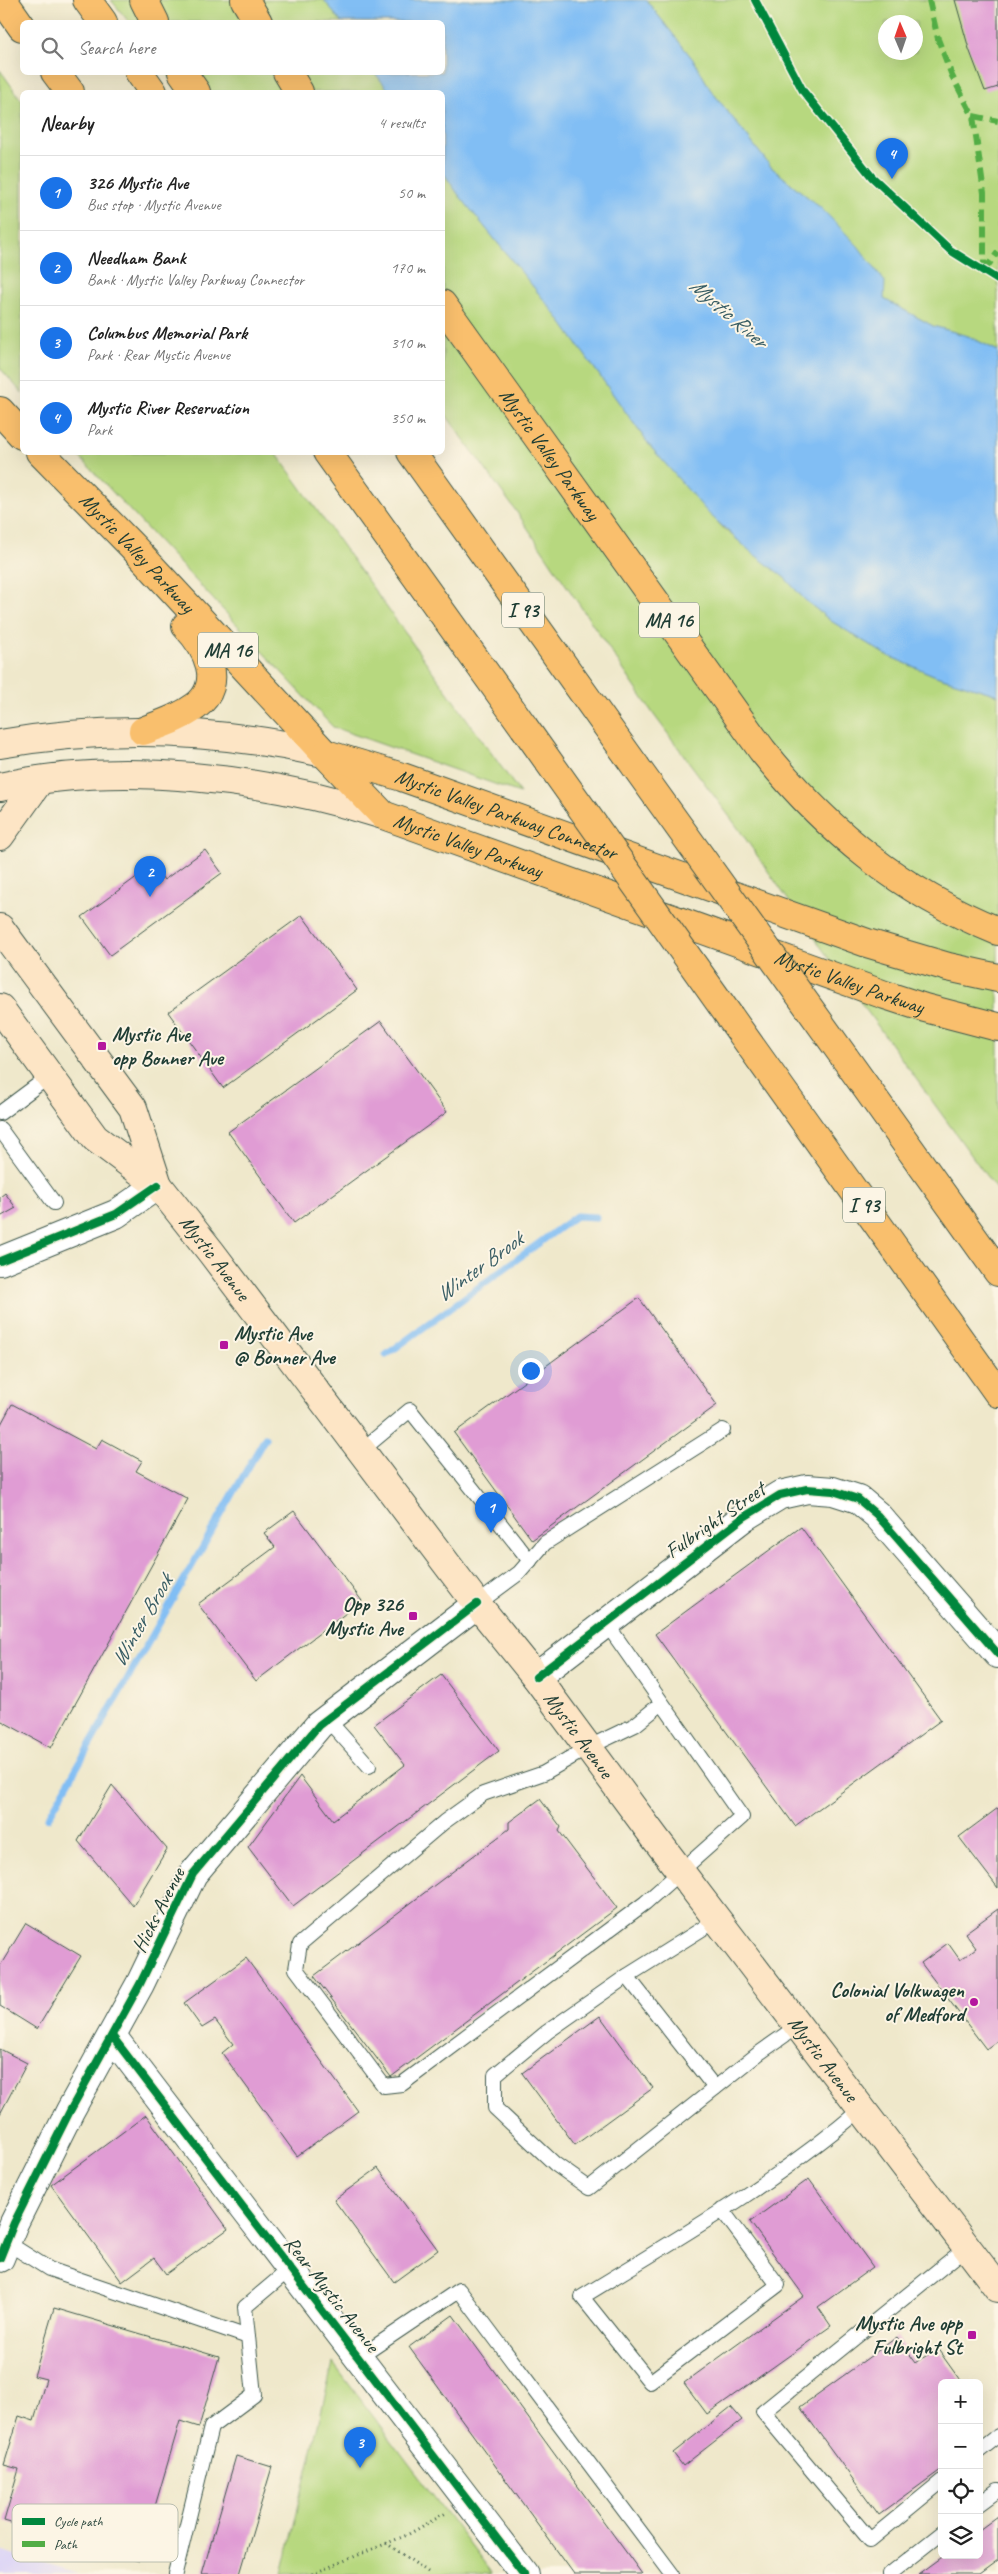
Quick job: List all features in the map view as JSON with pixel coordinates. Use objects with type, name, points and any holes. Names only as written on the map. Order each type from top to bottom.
[{"type":"main road","points":[[3,0],[20,24]]},
{"type":"main road","points":[[87,0],[102,20]]},
{"type":"main road","points":[[144,0],[153,20]]},
{"type":"main road","points":[[245,0],[257,20]]},
{"type":"main road","points":[[57,75],[68,90]]},
{"type":"main road","points":[[141,75],[152,90]]},
{"type":"main road","points":[[184,75],[195,90]]},
{"type":"main road","points":[[289,75],[298,90]]},
{"type":"main road","name":"Mystic Valley Parkway","points":[[445,308],[762,750],[792,787],[835,831],[883,868],[946,907],[998,931]]},
{"type":"main road","points":[[0,411],[20,433]]},
{"type":"main road","name":"Mystic Valley Parkway","points":[[43,455],[132,546],[324,754],[383,815],[868,989],[925,1008],[998,1027]]},
{"type":"main road","name":"I 93","points":[[329,455],[998,1393]]},
{"type":"main road","name":"I 93","points":[[413,455],[998,1272]]},
{"type":"main road","points":[[132,546],[173,612],[202,643],[210,660],[207,693],[198,705],[184,714],[143,731]]},
{"type":"main road","name":"Mystic Valley Parkway Connector","points":[[0,744],[62,736],[143,731],[206,734],[254,739],[324,754],[402,777],[867,943],[948,967],[998,978]]},
{"type":"main road","name":"Mystic Valley Parkway Connector","points":[[0,787],[40,780],[120,775],[203,779],[299,792],[383,815]]},
{"type":"main road","points":[[0,836],[40,780]]},
{"type":"main road","name":"Mystic Avenue","points":[[0,928],[133,1108],[158,1184]]},
{"type":"main road","name":"Mystic Avenue","points":[[2,1013],[51,1075],[95,1138],[158,1184],[362,1450],[476,1604],[536,1677],[998,2288]]},
{"type":"street","points":[[0,1261],[116,1214],[158,1184]]},
{"type":"street","name":"Fulbright Street","points":[[536,1677],[744,1517],[780,1495],[808,1489],[832,1491],[858,1499],[877,1515],[998,1654]]},
{"type":"street","name":"Hicks Avenue","points":[[3,2250],[66,2120],[140,1984],[194,1874],[262,1790],[319,1725],[476,1604]]},
{"type":"street","name":"Rear Mystic Avenue","points":[[112,2036],[524,2574]]},
{"type":"lane","points":[[0,1113],[51,1075]]},
{"type":"lane","points":[[0,1129],[54,1203]]},
{"type":"lane","points":[[362,1450],[410,1410],[530,1561]]},
{"type":"lane","points":[[476,1604],[519,1573],[545,1543],[723,1430]]},
{"type":"lane","points":[[606,1623],[742,1817],[682,1872],[623,1919],[402,2084],[384,2086],[296,1969],[300,1944],[444,1822],[483,1794],[544,1773],[589,1747],[634,1725],[662,1703]]},
{"type":"lane","points":[[327,1719],[368,1766]]},
{"type":"lane","points":[[718,1919],[627,1976],[547,2032],[495,2074],[495,2108],[555,2164],[589,2188],[715,2088],[799,2025]]},
{"type":"lane","points":[[627,1976],[715,2088]]},
{"type":"lane","points":[[722,2210],[778,2285],[650,2382],[582,2297],[722,2210],[776,2177],[824,2141],[862,2109]]},
{"type":"lane","points":[[938,2484],[870,2540],[763,2412],[967,2247]]},
{"type":"lane","points":[[3,2250],[49,2269],[248,2337]]},
{"type":"lane","points":[[178,2558],[211,2427],[254,2395],[245,2307],[290,2268]]},
{"type":"lane","points":[[358,2358],[459,2290],[672,2574]]},
{"type":"lane","points":[[983,2448],[998,2436]]},
{"type":"lane","points":[[983,2501],[998,2490]]},
{"type":"lane","points":[[890,2574],[938,2537]]},
{"type":"path","points":[[312,2574],[407,2536],[468,2501]]},
{"type":"path","points":[[386,2543],[431,2574]]},
{"type":"shaded area","points":[[0,2550],[12,2554],[12,2562],[39,2562],[78,2574],[0,2574]]},
{"type":"green space","points":[[111,0],[324,0],[339,20],[127,20]]},
{"type":"green space","points":[[646,0],[998,0],[998,351],[968,336],[933,326],[884,299],[822,209],[771,167],[710,89],[695,62]]},
{"type":"green space","points":[[0,70],[20,98],[20,391],[0,368]]},
{"type":"green space","points":[[169,75],[377,75],[388,90],[182,90]]},
{"type":"green space","points":[[445,175],[458,194],[557,316],[650,446],[724,529],[785,578],[805,600],[831,621],[886,655],[936,676],[998,695],[998,1192],[830,960],[738,828],[654,715],[516,511],[445,414]]},
{"type":"green space","points":[[78,455],[277,455],[520,793],[333,727]]},
{"type":"green space","points":[[333,2363],[492,2574],[282,2574]]},
{"type":"water","name":"Mystic River","points":[[324,0],[646,0],[695,62],[710,89],[771,167],[822,209],[858,246],[885,282],[884,299],[933,326],[968,336],[998,351],[998,695],[936,676],[886,655],[831,621],[805,600],[785,578],[751,552],[708,513],[650,446],[557,316],[458,194],[445,175],[445,90],[388,90],[377,75],[445,75],[445,20],[339,20]]},
{"type":"building","points":[[955,0],[998,0],[998,87],[985,91],[969,49]]},
{"type":"building","points":[[205,850],[222,873],[110,955],[82,917],[153,865],[164,880]]},
{"type":"building","points":[[302,915],[357,990],[223,1088],[168,1012]]},
{"type":"building","points":[[381,1021],[447,1112],[294,1223],[228,1132]]},
{"type":"building","points":[[5,1193],[16,1208],[0,1217],[0,1197]]},
{"type":"building","points":[[639,1298],[717,1405],[532,1540],[454,1433]]},
{"type":"building","points":[[12,1404],[96,1449],[102,1439],[142,1461],[136,1471],[188,1499],[51,1748],[0,1720],[0,1426]]},
{"type":"building","points":[[294,1511],[362,1601],[256,1681],[198,1604],[275,1547],[264,1533]]},
{"type":"building","points":[[801,1527],[941,1720],[795,1826],[655,1634]]},
{"type":"building","points":[[441,1675],[499,1751],[293,1906],[248,1847],[300,1776],[333,1820],[405,1765],[374,1725]]},
{"type":"building","points":[[112,1785],[167,1849],[133,1906],[78,1841]]},
{"type":"building","points":[[540,1799],[561,1827],[559,1831],[617,1908],[391,2077],[314,1976],[509,1829],[509,1822]]},
{"type":"building","points":[[998,1808],[998,1888],[959,1837]]},
{"type":"building","name":"Colonial Volkwagen of Medford","points":[[998,1909],[998,2040],[986,2049],[921,1963],[948,1943],[960,1960],[976,1948],[965,1933]]},
{"type":"building","points":[[26,1923],[81,1956],[37,2029],[0,2006],[0,1966]]},
{"type":"building","points":[[246,1958],[358,2111],[297,2156],[222,2053],[233,2044],[215,2020],[202,2028],[184,2003]]},
{"type":"building","points":[[600,2016],[653,2088],[575,2145],[522,2073]]},
{"type":"building","points":[[0,2049],[27,2063],[0,2114]]},
{"type":"building","points":[[146,2115],[228,2229],[166,2274],[154,2258],[122,2282],[51,2185]]},
{"type":"building","points":[[378,2168],[438,2250],[394,2282],[334,2200]]},
{"type":"building","points":[[809,2179],[873,2267],[818,2307],[831,2326],[707,2414],[684,2383],[804,2296],[750,2222]]},
{"type":"building","points":[[54,2308],[219,2357],[199,2427],[180,2421],[156,2504],[12,2504],[12,2523],[4,2521],[19,2469],[4,2465],[19,2416],[34,2421],[46,2379],[34,2376]]},
{"type":"building","points":[[453,2315],[642,2574],[574,2574],[409,2347]]},
{"type":"building","points":[[897,2337],[916,2363],[937,2348],[959,2379],[938,2379],[938,2472],[879,2515],[800,2407]]},
{"type":"building","points":[[731,2407],[742,2420],[683,2466],[673,2453]]},
{"type":"building","points":[[236,2456],[272,2467],[240,2574],[202,2574]]},
{"type":"building","points":[[998,2516],[998,2560],[979,2574],[919,2574],[940,2559],[983,2559],[983,2527]]},
{"type":"waterway","name":"Winter Brook","points":[[386,1355],[576,1216],[596,1217]]},
{"type":"waterway","name":"Winter Brook","points":[[48,1818],[265,1438]]},
{"type":"marked path","points":[[929,0],[938,39],[952,76],[973,116],[984,193],[984,271]]},
{"type":"marked path","points":[[973,116],[998,121]]},
{"type":"marked path","points":[[984,271],[998,252]]},
{"type":"cycle path","points":[[755,0],[803,91],[872,177],[950,250],[998,280]]},
{"type":"cycle path","points":[[0,1261],[116,1214],[158,1185]]},
{"type":"cycle path","points":[[536,1677],[744,1517],[780,1495],[807,1489],[833,1491],[858,1499],[877,1515],[998,1654]]},
{"type":"cycle path","points":[[0,2258],[14,2223],[70,2111],[140,1984],[193,1874],[319,1725],[477,1604]]},
{"type":"cycle path","points":[[112,2036],[524,2574]]},
{"type":"place","name":"Mystic River Reservation","points":[[892,179]]},
{"type":"place","name":"Needham Bank","points":[[150,897]]},
{"type":"place","name":"Mystic Ave opp Bonner Ave","points":[[102,1046]]},
{"type":"place","name":"Mystic Ave @ Bonner Ave","points":[[224,1345]]},
{"type":"place","name":"326 Mystic Ave","points":[[491,1533]]},
{"type":"place","name":"Opp 326 Mystic Ave","points":[[413,1616]]},
{"type":"place","name":"Colonial Volkwagen of Medford","points":[[974,2002]]},
{"type":"place","name":"Mystic Ave opp Fulbright St","points":[[972,2335]]},
{"type":"place","name":"Columbus Memorial Park","points":[[360,2468]]}]
